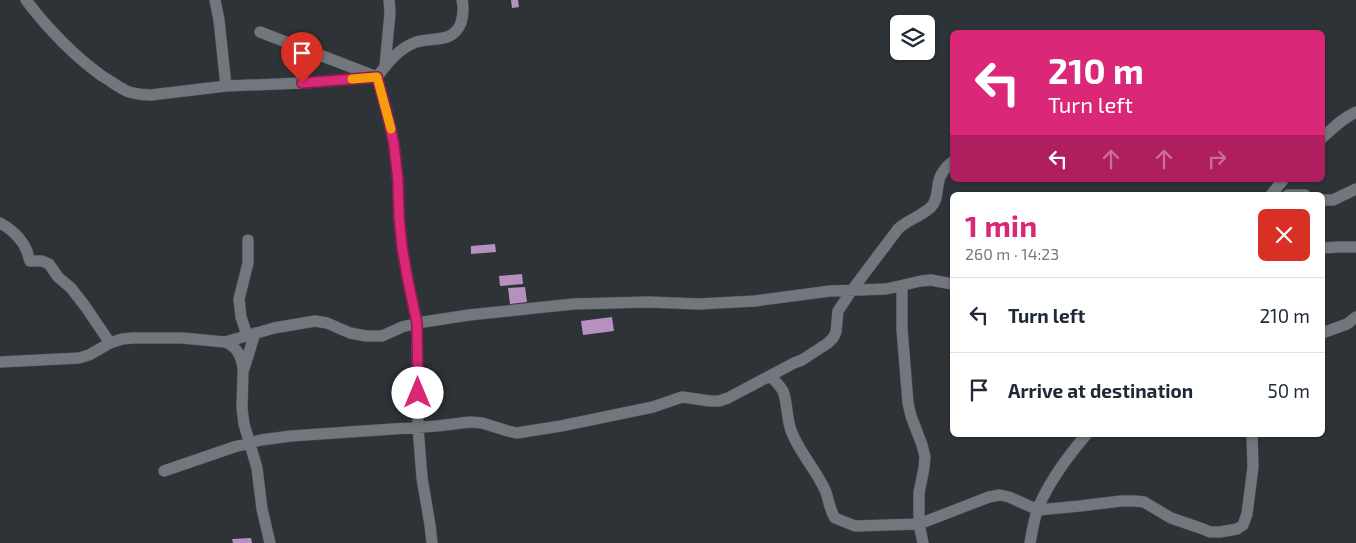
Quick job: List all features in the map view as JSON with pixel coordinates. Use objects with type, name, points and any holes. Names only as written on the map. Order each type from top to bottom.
[{"type":"street","points":[[26,0],[45,24],[78,58],[118,87],[130,92],[151,95],[226,86],[302,83],[377,77],[392,58],[413,43],[451,37],[458,29],[462,20],[462,0]]},
{"type":"street","points":[[215,0],[226,86]]},
{"type":"street","points":[[385,67],[390,13],[389,0]]},
{"type":"street","points":[[260,32],[377,77]]},
{"type":"street","points":[[377,77],[394,145],[402,247],[417,323],[418,427],[422,478],[432,543]]},
{"type":"street","points":[[1325,135],[1356,112]]},
{"type":"street","points":[[164,470],[250,444],[292,436],[470,422],[482,423],[518,433],[653,407],[682,398],[719,401],[728,398],[802,360],[833,338],[836,332],[838,311],[852,290],[898,229],[904,223],[930,208],[936,200],[940,176],[950,164]]},
{"type":"street","points":[[1273,192],[1281,182]]},
{"type":"street","points":[[1325,200],[1333,200],[1356,189]]},
{"type":"street","points":[[0,222],[20,240],[25,247],[30,261],[49,264],[58,278],[71,288],[110,343]]},
{"type":"street","points":[[248,240],[248,262],[239,299],[241,317],[251,334],[243,372],[242,408],[244,424],[257,468],[262,509],[270,543]]},
{"type":"street","points":[[1325,248],[1356,247]]},
{"type":"street","points":[[225,342],[274,328],[315,321],[327,322],[350,333],[382,336],[417,323],[469,315],[573,304],[641,302],[699,304],[755,301],[830,291],[886,289],[931,280],[950,284]]},
{"type":"street","points":[[902,286],[902,329],[908,403],[925,457],[919,493],[923,543]]},
{"type":"street","points":[[1325,332],[1342,326],[1356,317]]},
{"type":"street","points":[[0,362],[80,358],[110,343],[133,338],[182,338],[225,342],[232,345],[240,355],[243,372]]},
{"type":"street","points":[[771,376],[783,392],[791,432],[824,489],[830,511],[834,518],[855,526],[920,524],[989,497],[1000,495],[1009,496],[1038,510],[1121,501],[1144,502],[1171,518],[1202,530],[1220,532],[1237,529],[1243,525],[1247,514],[1253,467],[1252,437]]},
{"type":"street","points":[[1030,543],[1044,494],[1056,474],[1084,437]]},
{"type":"building","points":[[511,0],[518,0],[519,7],[512,8]]},
{"type":"building","points":[[495,244],[496,252],[471,254],[471,246]]},
{"type":"building","points":[[522,274],[523,284],[500,286],[499,276]]},
{"type":"building","points":[[525,287],[527,302],[510,304],[508,288]]},
{"type":"building","points":[[612,317],[614,331],[583,335],[581,321]]},
{"type":"building","points":[[251,538],[252,543],[233,543],[232,539]]},
{"type":"slow traffic","points":[[352,79],[377,77],[391,129]]},
{"type":"route","points":[[302,83],[377,77],[394,145],[402,247],[417,323],[418,393]]}]
